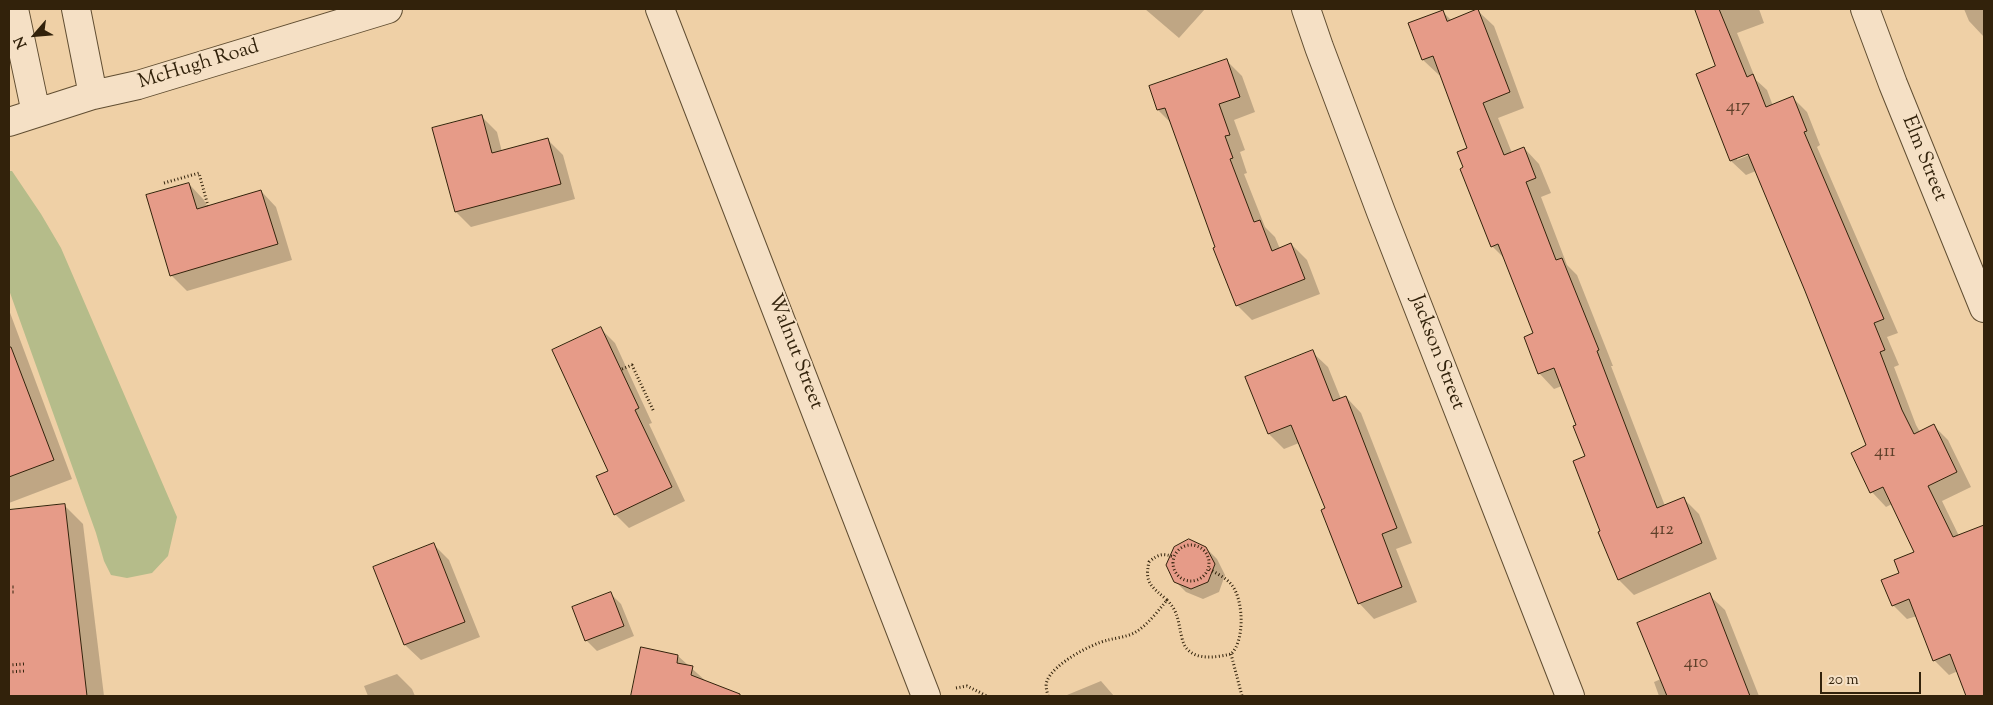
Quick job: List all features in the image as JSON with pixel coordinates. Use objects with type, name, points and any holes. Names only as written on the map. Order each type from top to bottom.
[{"type":"street","points":[[14,9],[36,113]]},
{"type":"street","points":[[76,9],[94,95]]},
{"type":"street","name":"McHugh Road","points":[[9,122],[94,95],[138,85],[388,9]]},
{"type":"street","name":"Walnut Street","points":[[660,9],[926,696]]},
{"type":"street","name":"Jackson Street","points":[[1306,9],[1381,212],[1570,696]]},
{"type":"street","name":"Elm Street","points":[[1865,9],[1893,84],[1984,308]]},
{"type":"path","points":[[164,183],[199,173],[208,206]]},
{"type":"path","points":[[622,369],[632,365],[654,412]]},
{"type":"path","points":[[1197,545],[1204,549],[1207,554],[1210,563],[1208,569],[1205,576],[1200,579],[1186,581],[1178,577],[1173,564],[1174,557],[1181,547],[1197,545]]},
{"type":"path","points":[[1174,557],[1159,554],[1149,562],[1147,571],[1149,583],[1167,600],[1176,612],[1182,638],[1191,652],[1199,657],[1207,658],[1231,654],[1238,645],[1240,625],[1240,600],[1231,584],[1208,569]]},
{"type":"path","points":[[9,587],[16,587]]},
{"type":"path","points":[[9,592],[16,592]]},
{"type":"path","points":[[1048,696],[1046,684],[1048,679],[1065,662],[1101,642],[1135,633],[1167,600]]},
{"type":"path","points":[[1231,654],[1242,696]]},
{"type":"path","points":[[9,666],[24,664]]},
{"type":"path","points":[[9,672],[25,671]]},
{"type":"path","points":[[954,688],[967,686],[987,696]]},
{"type":"green space","points":[[9,171],[12,171],[61,248],[177,517],[168,556],[152,573],[127,578],[111,575],[104,561],[96,533],[9,290]]},
{"type":"building","points":[[1478,9],[1510,92],[1483,103],[1504,155],[1524,147],[1536,178],[1526,182],[1556,260],[1562,258],[1599,350],[1597,351],[1657,508],[1684,497],[1702,543],[1618,580],[1598,532],[1600,531],[1573,461],[1585,456],[1573,426],[1576,425],[1554,368],[1538,374],[1524,337],[1533,333],[1498,244],[1491,247],[1460,169],[1463,167],[1457,152],[1467,148],[1433,56],[1422,60],[1408,23],[1443,10],[1447,21]]},
{"type":"building","points":[[1695,9],[1719,9],[1747,77],[1753,74],[1766,107],[1793,96],[1807,131],[1804,132],[1884,319],[1874,323],[1885,350],[1880,352],[1902,410],[1914,434],[1934,424],[1957,472],[1928,486],[1953,537],[1984,525],[1984,696],[1966,696],[1950,654],[1933,661],[1909,599],[1892,606],[1881,580],[1899,573],[1894,560],[1914,552],[1883,487],[1870,493],[1851,453],[1866,445],[1748,154],[1730,161],[1696,74],[1715,66]]},
{"type":"building","points":[[1227,59],[1240,97],[1219,104],[1230,135],[1225,136],[1233,158],[1230,159],[1254,222],[1260,220],[1272,251],[1291,243],[1305,279],[1236,306],[1213,248],[1215,247],[1165,108],[1157,110],[1149,86]]},
{"type":"building","points":[[482,115],[492,153],[548,138],[561,184],[455,212],[432,128]]},
{"type":"building","points":[[189,183],[197,209],[261,190],[278,244],[170,276],[146,195]]},
{"type":"building","points":[[601,327],[639,408],[635,410],[672,487],[614,515],[596,476],[608,471],[552,350]]},
{"type":"building","points":[[9,347],[11,347],[54,460],[9,477]]},
{"type":"building","points":[[1313,350],[1333,401],[1346,396],[1397,528],[1382,534],[1402,587],[1358,604],[1321,510],[1325,508],[1291,425],[1268,434],[1245,377]]},
{"type":"building","points":[[65,504],[87,696],[9,696],[9,510]]},
{"type":"building","points":[[1189,539],[1206,547],[1215,564],[1208,582],[1191,589],[1174,582],[1166,565],[1174,547]]},
{"type":"building","points":[[434,543],[465,622],[404,645],[373,567]]},
{"type":"building","points":[[611,592],[624,626],[585,641],[572,607]]},
{"type":"building","points":[[1710,593],[1750,696],[1667,696],[1637,623]]},
{"type":"building","points":[[641,647],[678,655],[677,663],[693,666],[691,675],[740,694],[740,696],[631,696]]}]
